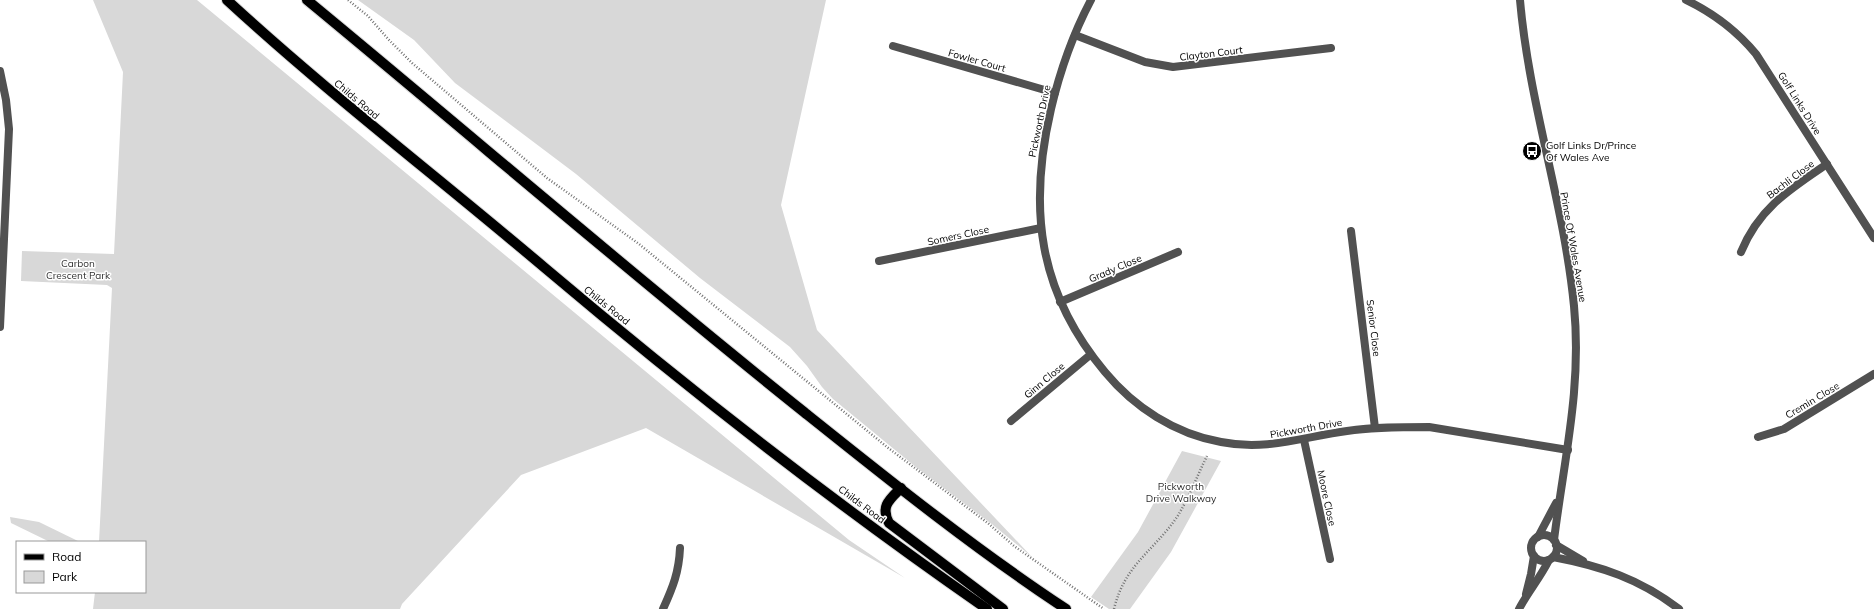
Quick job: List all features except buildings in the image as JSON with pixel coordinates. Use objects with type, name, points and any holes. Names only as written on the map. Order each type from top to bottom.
[{"type":"main road","name":"Childs Road","points":[[227,0],[369,124],[546,268],[582,301],[805,477],[987,609]]},
{"type":"main road","points":[[307,0],[737,358],[901,488],[1029,585],[1066,609]]},
{"type":"main road","points":[[901,488],[885,506],[884,515],[888,523],[1003,609]]},
{"type":"street","name":"Pickworth Drive","points":[[1091,0],[1075,35],[1055,93],[1045,136],[1040,164],[1039,190],[1041,228],[1047,264],[1060,302],[1076,333],[1090,355],[1112,381],[1140,406],[1153,415],[1202,438],[1222,442],[1256,445],[1304,440],[1345,431],[1375,428],[1429,428],[1568,450]]},
{"type":"street","name":"Prince Of Wales Avenue","points":[[1520,0],[1523,39],[1562,228],[1574,307],[1576,343],[1575,387],[1568,450],[1558,499],[1555,542]]},
{"type":"street","name":"Golf Links Drive","points":[[1686,0],[1707,10],[1724,22],[1752,49],[1768,70],[1874,238]]},
{"type":"street","name":"Clayton Court","points":[[1075,35],[1145,62],[1173,67],[1331,48]]},
{"type":"street","name":"Fowler Court","points":[[893,46],[1055,93]]},
{"type":"street","points":[[0,71],[6,100],[9,129],[4,183],[0,327]]},
{"type":"street","name":"Bachli Close","points":[[1741,252],[1755,225],[1768,209],[1790,189],[1827,164]]},
{"type":"street","name":"Somers Close","points":[[879,261],[1041,228]]},
{"type":"street","name":"Senior Close","points":[[1351,231],[1375,428]]},
{"type":"street","name":"Grady Close","points":[[1060,302],[1178,252]]},
{"type":"street","name":"Ginn Close","points":[[1012,421],[1090,355]]},
{"type":"street","name":"Cremin Close","points":[[1758,437],[1784,428],[1874,374]]},
{"type":"street","name":"Moore Close","points":[[1304,440],[1330,559]]},
{"type":"street","name":"Prince Of Wales Avenue","points":[[1538,537],[1558,499]]},
{"type":"street","points":[[1519,609],[1524,599],[1532,574],[1534,556],[1531,548],[1538,537],[1546,536],[1589,564]]},
{"type":"street","points":[[1524,599],[1556,554],[1555,542]]},
{"type":"street","points":[[663,609],[676,582],[679,567],[680,548]]},
{"type":"street","points":[[1534,556],[1540,560],[1551,559],[1589,564],[1619,574],[1664,598],[1679,609]]},
{"type":"path","points":[[348,0],[368,16],[412,63],[547,178],[638,244],[887,447],[989,524],[1014,546],[1104,609]]},
{"type":"path","points":[[1114,609],[1120,587],[1140,559],[1177,516],[1207,456]]},
{"type":"green space","name":"Carbon Crescent Park","points":[[93,0],[197,0],[849,540],[905,578],[646,428],[521,475],[402,604],[400,609],[93,609],[95,593],[146,593],[146,541],[99,541],[112,288],[107,285],[21,281],[22,251],[114,254],[123,72]]},
{"type":"green space","points":[[358,0],[826,0],[781,205],[817,330],[1032,557],[993,525],[917,468],[833,399],[790,347],[700,278],[576,174],[455,83],[414,40]]},
{"type":"green space","name":"Pickworth Drive Walkway","points":[[1182,451],[1221,461],[1171,552],[1130,609],[1109,609],[1091,597],[1138,532]]},
{"type":"green space","points":[[10,517],[39,522],[78,541],[48,541],[11,523]]},
{"type":"place","name":"Golf Links Dr/Prince Of Wales Ave","points":[[1532,151]]}]
